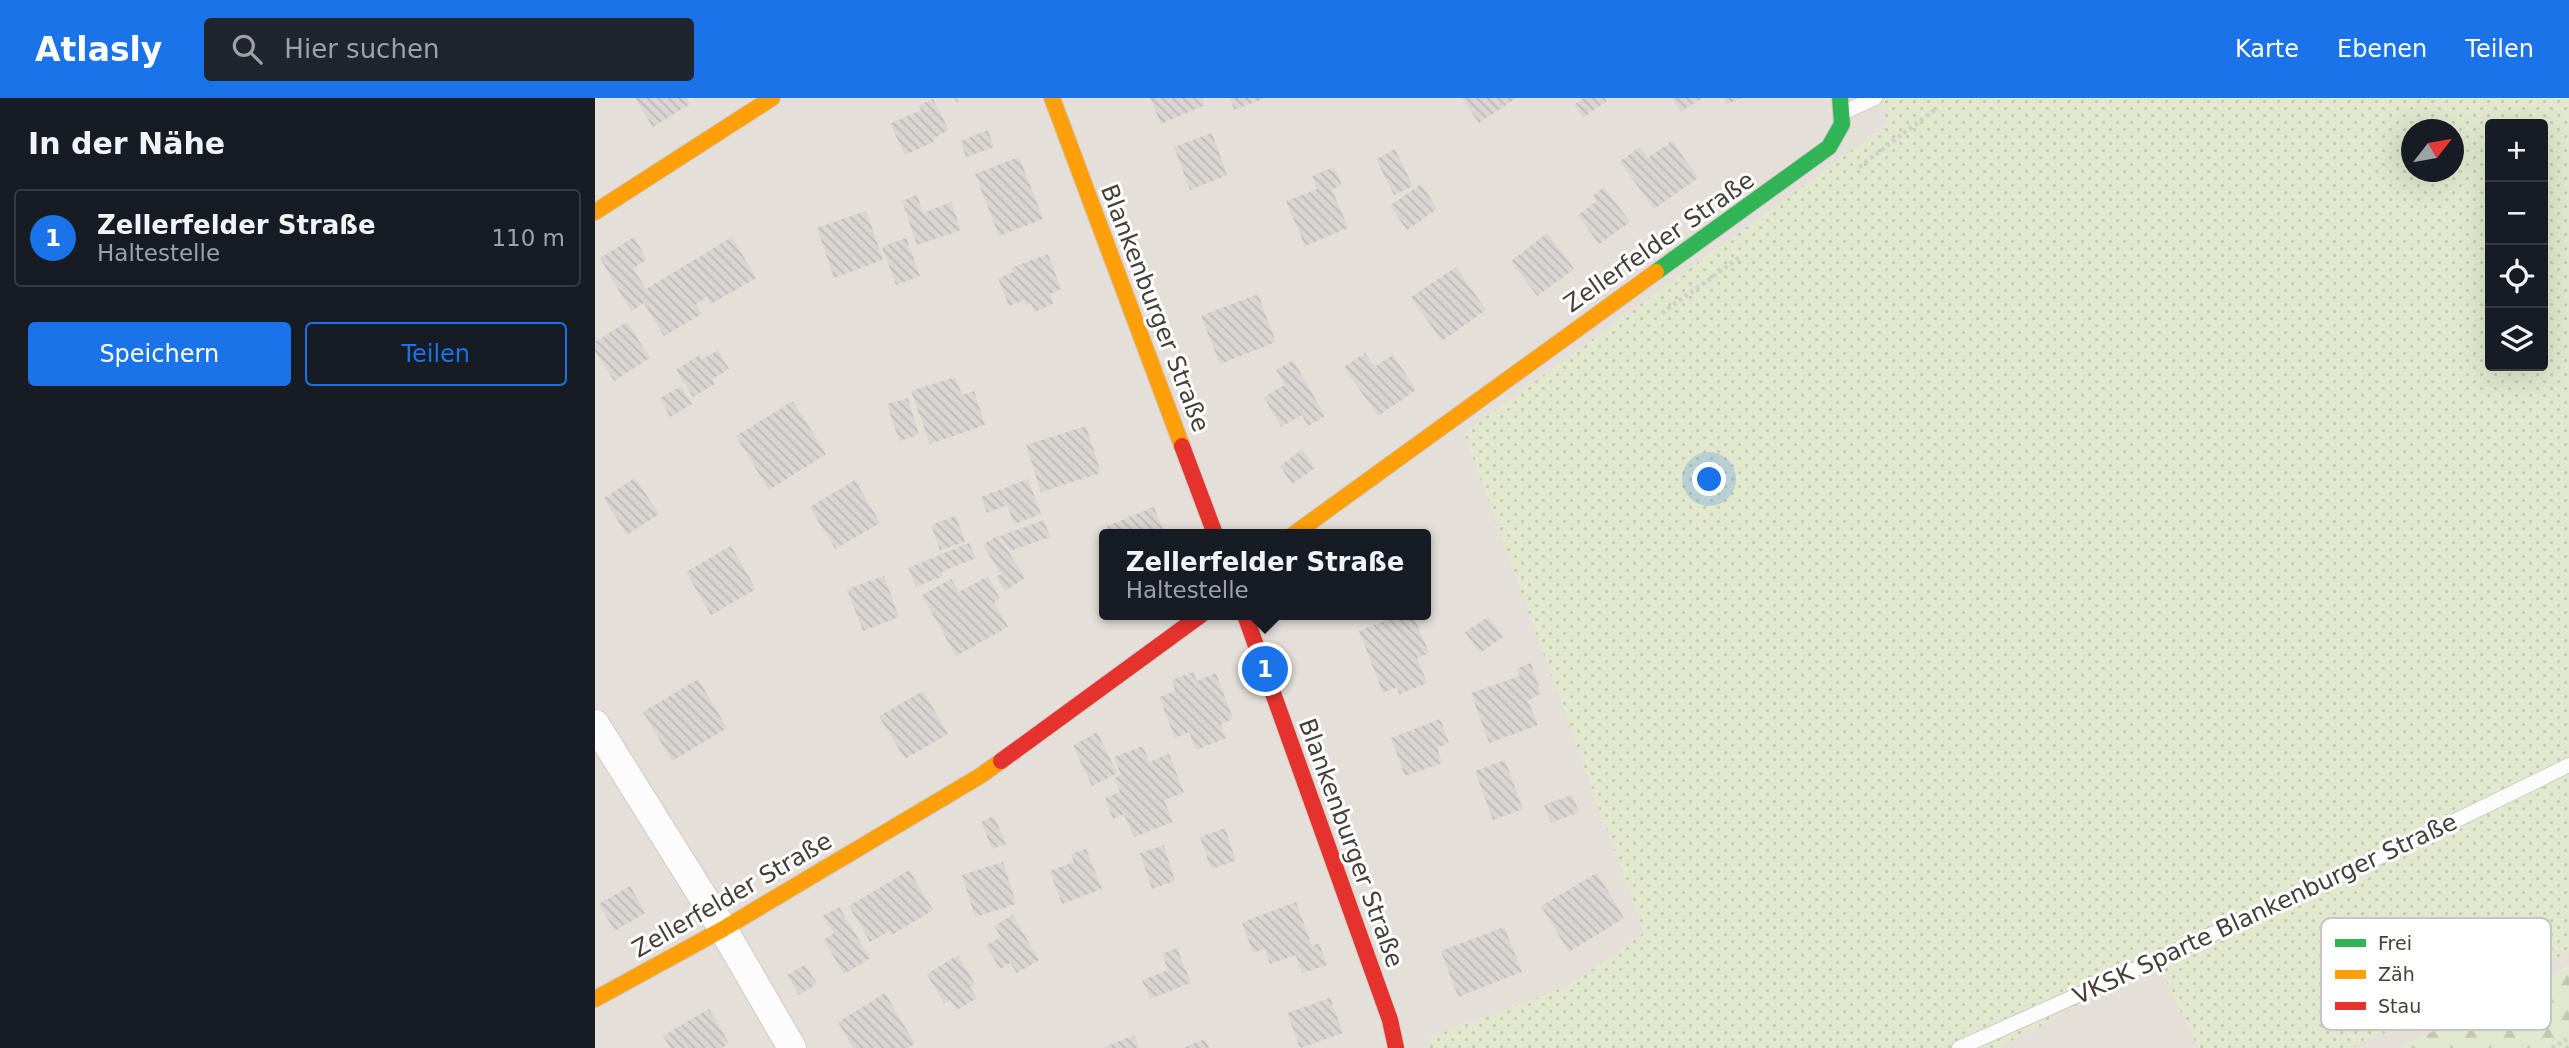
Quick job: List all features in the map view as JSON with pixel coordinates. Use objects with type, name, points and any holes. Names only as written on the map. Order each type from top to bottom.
[{"type":"street","points":[[595,212],[772,98]]},
{"type":"street","name":"Blankenburger Straße","points":[[1052,98],[1213,529]]},
{"type":"street","name":"Zellerfelder Straße","points":[[1301,529],[1829,147],[1842,130],[1841,105]]},
{"type":"street","name":"Zellerfelder Straße","points":[[595,999],[723,929],[981,776],[1194,620]]},
{"type":"street","name":"Blankenburger Straße","points":[[1247,620],[1363,943],[1397,1048]]},
{"type":"street","points":[[595,724],[723,929],[792,1048]]},
{"type":"lane","points":[[1841,105],[1875,98]]},
{"type":"lane","name":"VKSK Sparte Blankenburger Straße","points":[[1959,1048],[2227,929],[2427,836],[2569,765]]},
{"type":"path","points":[[2552,1048],[2569,1038]]},
{"type":"shaded area","points":[[595,98],[2569,98],[2569,966],[2551,975],[2551,918],[2321,918],[2321,1030],[2436,1030],[2398,1048],[595,1048]]},
{"type":"green space","points":[[1879,98],[2569,98],[2569,952],[2551,960],[2551,918],[2321,918],[2321,1030],[2392,1030],[2351,1048],[2198,1048],[2158,964],[1998,1048],[1428,1048],[1431,1037],[1568,986],[1644,933],[1464,433],[1888,124]]},
{"type":"green space","points":[[2569,966],[2569,1048],[2398,1048],[2436,1030],[2551,1030],[2551,975]]},
{"type":"building","points":[[635,98],[687,98],[690,104],[653,127]]},
{"type":"building","points":[[1150,98],[1203,98],[1205,105],[1161,124]]},
{"type":"building","points":[[1230,98],[1266,98],[1234,110]]},
{"type":"building","points":[[1462,98],[1517,98],[1479,123]]},
{"type":"building","points":[[1584,98],[1604,98],[1607,101],[1583,118],[1574,105]]},
{"type":"building","points":[[1672,98],[1703,98],[1681,112]]},
{"type":"building","points":[[1724,98],[1743,98],[1726,104]]},
{"type":"building","points":[[933,99],[949,130],[934,138],[935,141],[905,155],[890,124],[921,110],[919,105]]},
{"type":"building","points":[[988,130],[994,147],[966,157],[960,141]]},
{"type":"building","points":[[1212,133],[1227,175],[1190,190],[1174,147]]},
{"type":"building","points":[[1672,141],[1698,178],[1654,209],[1620,161],[1640,147],[1648,158]]},
{"type":"building","points":[[1395,149],[1413,186],[1394,195],[1376,159]]},
{"type":"building","points":[[1019,157],[1043,219],[999,236],[975,174]]},
{"type":"building","points":[[1334,167],[1342,185],[1332,189],[1348,228],[1305,246],[1286,201],[1317,189],[1312,176]]},
{"type":"building","points":[[1421,184],[1437,209],[1407,230],[1390,206]]},
{"type":"building","points":[[1604,187],[1630,222],[1599,244],[1578,215],[1597,201],[1593,196]]},
{"type":"building","points":[[917,195],[923,213],[951,202],[961,230],[917,245],[902,201]]},
{"type":"building","points":[[866,211],[883,260],[834,278],[817,228]]},
{"type":"building","points":[[1547,233],[1574,269],[1537,296],[1511,261]]},
{"type":"building","points":[[634,237],[647,260],[633,268],[646,289],[732,237],[756,278],[711,304],[707,297],[696,304],[702,314],[664,336],[644,303],[631,311],[600,258]]},
{"type":"building","points":[[906,238],[920,276],[896,285],[882,247]]},
{"type":"building","points":[[1048,254],[1061,289],[1050,294],[1053,304],[1034,312],[1031,303],[1026,305],[1024,300],[1009,306],[998,278],[1013,272],[1011,268]]},
{"type":"building","points":[[1456,267],[1486,310],[1442,341],[1411,297]]},
{"type":"building","points":[[1258,294],[1276,342],[1220,364],[1201,316]]},
{"type":"building","points":[[627,322],[650,358],[614,381],[595,351],[595,342]]},
{"type":"building","points":[[718,350],[729,369],[712,379],[715,384],[693,397],[676,370],[699,355],[702,360]]},
{"type":"building","points":[[1365,353],[1375,367],[1393,355],[1416,390],[1378,416],[1344,367]]},
{"type":"building","points":[[1293,360],[1325,416],[1308,426],[1302,415],[1281,427],[1264,397],[1285,385],[1276,370]]},
{"type":"building","points":[[955,377],[962,395],[974,391],[985,425],[930,444],[911,391]]},
{"type":"building","points":[[681,386],[692,404],[670,417],[660,398]]},
{"type":"building","points":[[908,398],[919,435],[899,441],[887,404]]},
{"type":"building","points":[[793,401],[826,454],[769,490],[736,436]]},
{"type":"building","points":[[1086,426],[1101,473],[1041,492],[1026,445]]},
{"type":"building","points":[[1302,450],[1315,468],[1292,484],[1280,466]]},
{"type":"building","points":[[635,478],[659,514],[627,535],[604,498]]},
{"type":"building","points":[[1028,479],[1041,514],[1014,524],[1007,505],[987,513],[981,497]]},
{"type":"building","points":[[855,480],[880,523],[835,549],[810,507]]},
{"type":"building","points":[[1154,507],[1163,529],[1108,529],[1107,526]]},
{"type":"building","points":[[956,516],[965,542],[940,550],[931,525]]},
{"type":"building","points":[[1044,520],[1050,537],[1010,551],[1000,536]]},
{"type":"building","points":[[998,535],[1025,578],[1005,591],[996,577],[1001,574],[983,545]]},
{"type":"building","points":[[969,543],[976,558],[941,572],[943,576],[916,587],[908,568]]},
{"type":"building","points":[[731,546],[756,589],[711,615],[686,572]]},
{"type":"building","points":[[884,576],[899,617],[863,631],[847,589]]},
{"type":"building","points":[[988,576],[1000,599],[994,602],[1008,627],[956,656],[922,595],[951,579],[959,592]]},
{"type":"building","points":[[1488,617],[1503,637],[1480,653],[1465,632]]},
{"type":"building","points":[[1386,620],[1415,620],[1429,653],[1417,658],[1427,683],[1399,694],[1397,687],[1383,693],[1359,631]]},
{"type":"building","points":[[1531,663],[1541,693],[1528,701],[1538,725],[1489,743],[1471,693],[1520,676],[1516,669]]},
{"type":"building","points":[[1193,672],[1197,681],[1216,673],[1233,719],[1221,724],[1226,738],[1196,750],[1189,732],[1175,738],[1159,697],[1175,691],[1172,680]]},
{"type":"building","points":[[698,679],[727,728],[672,761],[643,712]]},
{"type":"building","points":[[923,691],[948,734],[905,759],[879,716]]},
{"type":"building","points":[[1440,719],[1449,743],[1437,748],[1442,763],[1405,776],[1391,738]]},
{"type":"building","points":[[1097,732],[1117,773],[1092,786],[1073,746]]},
{"type":"building","points":[[1143,746],[1149,762],[1169,754],[1184,793],[1164,800],[1173,822],[1134,837],[1124,814],[1113,819],[1105,798],[1120,792],[1114,778],[1121,775],[1114,757]]},
{"type":"building","points":[[1505,760],[1523,809],[1493,820],[1475,771]]},
{"type":"building","points":[[1572,795],[1579,812],[1551,823],[1544,805]]},
{"type":"building","points":[[994,816],[1006,844],[992,849],[981,822]]},
{"type":"building","points":[[1225,828],[1236,861],[1211,869],[1200,837]]},
{"type":"building","points":[[1164,845],[1175,881],[1152,889],[1140,853]]},
{"type":"building","points":[[1086,849],[1102,889],[1062,904],[1050,871],[1074,862],[1071,854]]},
{"type":"building","points":[[1003,862],[1016,904],[975,917],[962,875]]},
{"type":"building","points":[[909,870],[933,910],[892,935],[890,931],[870,942],[849,906]]},
{"type":"building","points":[[1597,873],[1624,918],[1569,952],[1541,906]]},
{"type":"building","points":[[630,886],[645,913],[615,931],[599,904]]},
{"type":"building","points":[[1296,902],[1312,946],[1319,943],[1327,965],[1302,973],[1296,955],[1270,964],[1265,949],[1253,953],[1242,922]]},
{"type":"building","points":[[839,907],[870,958],[844,974],[824,940],[834,933],[823,916]]},
{"type":"building","points":[[1013,915],[1039,960],[1017,973],[1010,963],[1000,969],[986,945],[1001,937],[994,926]]},
{"type":"building","points":[[1504,927],[1522,972],[1458,997],[1441,951]]},
{"type":"building","points":[[1177,948],[1191,983],[1150,999],[1142,980],[1168,970],[1162,954]]},
{"type":"building","points":[[958,955],[975,984],[970,987],[977,998],[957,1010],[950,1000],[944,1003],[927,974]]},
{"type":"building","points":[[805,965],[817,984],[799,995],[787,975]]},
{"type":"building","points":[[885,993],[915,1044],[908,1048],[853,1048],[838,1022]]},
{"type":"building","points":[[1330,998],[1343,1033],[1300,1048],[1287,1013]]},
{"type":"building","points":[[709,1009],[729,1043],[722,1048],[671,1048],[663,1036]]},
{"type":"building","points":[[1134,1035],[1139,1048],[1103,1048]]},
{"type":"building","points":[[1205,1039],[1209,1048],[1183,1048]]},
{"type":"traffic: fast","points":[[1656,272],[1829,147],[1842,124],[1840,98]]},
{"type":"traffic: slow","points":[[595,212],[772,98]]},
{"type":"traffic: slow","points":[[1052,98],[1182,446]]},
{"type":"traffic: slow","points":[[1301,529],[1656,272]]},
{"type":"traffic: slow","points":[[595,999],[723,929],[1001,761]]},
{"type":"traffic: jam","points":[[1182,446],[1213,529]]},
{"type":"traffic: jam","points":[[1001,761],[1194,620]]},
{"type":"traffic: jam","points":[[1247,620],[1390,1020],[1396,1048]]},
{"type":"place","name":"Zellerfelder Straße","points":[[1265,669]]}]
